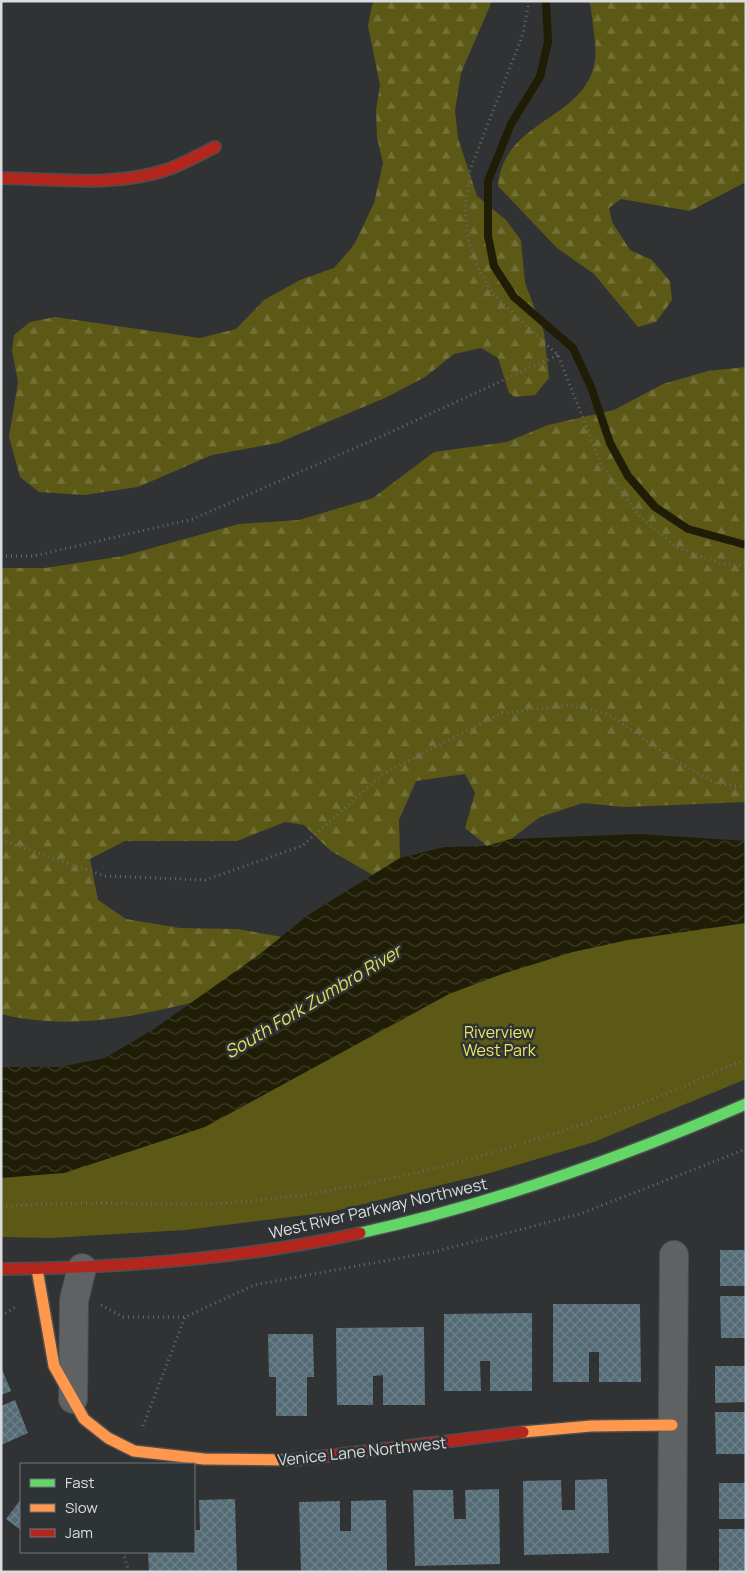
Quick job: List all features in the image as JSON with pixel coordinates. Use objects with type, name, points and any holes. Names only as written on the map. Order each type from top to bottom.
[{"type":"street","points":[[1,178],[119,178],[142,176],[178,166],[215,147]]},
{"type":"street","name":"West River Parkway Northwest","points":[[1,1269],[82,1268],[262,1252],[461,1210],[573,1173],[684,1132],[746,1104]]},
{"type":"street","points":[[672,1571],[674,1255]]},
{"type":"street","points":[[73,1399],[74,1300],[82,1268]]},
{"type":"street","name":"Venice Lane Northwest","points":[[37,1269],[46,1310],[54,1366],[84,1419],[108,1438],[134,1452],[204,1459],[288,1461],[591,1426],[672,1425]]},
{"type":"path","points":[[528,1],[523,34],[470,170],[465,207],[466,223],[468,239],[478,268],[492,293],[558,355],[602,466],[640,517],[676,547],[721,564],[746,566]]},
{"type":"path","points":[[1,556],[34,556],[193,519],[382,436],[558,355]]},
{"type":"path","points":[[1,840],[105,876],[205,880],[302,846],[383,774],[502,713],[569,705],[608,714],[676,760],[716,783],[746,787]]},
{"type":"path","points":[[1,1206],[102,1203],[160,1206],[226,1203],[297,1195],[383,1179],[522,1143],[633,1106],[746,1059]]},
{"type":"path","points":[[100,1304],[123,1317],[185,1316],[254,1285],[438,1251],[580,1214],[746,1149]]},
{"type":"path","points":[[1,1316],[25,1301]]},
{"type":"path","points":[[134,1452],[185,1316]]},
{"type":"path","points":[[123,1553],[129,1572]]},
{"type":"green space","points":[[375,1],[492,1],[461,73],[455,110],[458,138],[477,196],[506,220],[521,240],[525,283],[544,332],[549,378],[535,395],[515,397],[509,393],[498,358],[481,348],[454,354],[425,377],[387,397],[278,443],[212,455],[138,487],[84,495],[39,492],[20,477],[9,437],[18,382],[12,351],[14,335],[30,322],[55,317],[200,338],[236,329],[264,300],[300,280],[334,268],[354,245],[374,203],[383,163],[377,137],[376,110],[380,85],[368,26],[372,5]]},
{"type":"green space","points":[[588,1],[746,1],[746,182],[690,211],[621,199],[609,208],[612,222],[630,250],[652,260],[670,281],[672,300],[656,322],[638,327],[594,274],[557,248],[498,186],[503,164],[514,146],[577,96],[589,80],[595,60],[595,40],[591,7]]},
{"type":"green space","points":[[746,367],[746,802],[624,807],[583,803],[540,817],[511,839],[487,846],[465,828],[475,793],[465,774],[416,781],[399,820],[400,858],[373,875],[331,851],[304,825],[285,822],[237,841],[125,841],[90,859],[98,900],[126,919],[180,928],[237,929],[288,938],[259,985],[164,1009],[98,1020],[66,1022],[33,1020],[1,1014],[1,568],[45,568],[123,556],[239,524],[299,520],[373,498],[434,452],[507,442],[548,425],[614,410],[663,384],[708,371]]},
{"type":"green space","name":"Riverview West Park","points":[[746,887],[746,1079],[594,1142],[490,1173],[331,1212],[185,1230],[50,1238],[1,1237],[1,1117]]},
{"type":"water","name":"South Fork Zumbro River","points":[[639,834],[746,841],[746,923],[628,940],[573,952],[502,974],[449,994],[205,1127],[64,1173],[1,1178],[1,1067],[59,1067],[105,1058],[154,1029],[260,954],[308,915],[400,858],[445,847],[487,846],[511,839]]},
{"type":"building","points":[[720,1250],[746,1250],[746,1286],[720,1286]]},
{"type":"building","points":[[720,1296],[746,1296],[746,1338],[721,1338]]},
{"type":"building","points":[[553,1304],[640,1304],[641,1382],[599,1382],[599,1352],[589,1352],[589,1382],[553,1382]]},
{"type":"building","points":[[532,1313],[532,1391],[490,1391],[490,1361],[480,1361],[481,1391],[444,1391],[444,1314]]},
{"type":"building","points":[[424,1327],[425,1405],[383,1405],[383,1375],[373,1376],[373,1405],[337,1405],[336,1328]]},
{"type":"building","points":[[268,1334],[313,1334],[314,1377],[307,1377],[307,1416],[276,1416],[276,1377],[269,1377]]},
{"type":"building","points":[[715,1366],[746,1366],[746,1402],[715,1403]]},
{"type":"building","points":[[1,1367],[11,1391],[1,1395]]},
{"type":"building","points":[[15,1400],[28,1433],[1,1445],[1,1406]]},
{"type":"building","points":[[715,1412],[746,1412],[746,1454],[716,1454]]},
{"type":"building","points":[[607,1479],[609,1553],[524,1555],[523,1481],[561,1480],[562,1510],[575,1510],[575,1480]]},
{"type":"building","points":[[719,1483],[746,1483],[746,1519],[719,1519]]},
{"type":"building","points":[[499,1489],[500,1564],[415,1566],[413,1490],[453,1490],[454,1519],[466,1519],[465,1490]]},
{"type":"building","points":[[235,1499],[237,1572],[149,1572],[148,1553],[195,1553],[195,1530],[200,1530],[199,1500]]},
{"type":"building","points":[[20,1500],[20,1529],[6,1519]]},
{"type":"building","points":[[386,1500],[387,1572],[301,1572],[299,1502],[340,1501],[340,1531],[351,1531],[351,1501]]},
{"type":"building","points":[[719,1529],[746,1529],[746,1571],[719,1571]]},
{"type":"waterway","points":[[546,1],[548,42],[540,77],[511,124],[488,181],[488,236],[494,266],[514,297],[573,348],[591,387],[610,443],[628,476],[655,507],[688,529],[746,545]]},
{"type":"traffic: fast","points":[[360,1233],[459,1208],[556,1178],[652,1143],[746,1104]]},
{"type":"traffic: slow","points":[[37,1269],[54,1366],[84,1419],[108,1438],[134,1451],[204,1459],[294,1460]]},
{"type":"traffic: slow","points":[[523,1432],[591,1426],[672,1425]]},
{"type":"traffic: jam","points":[[1,178],[84,181],[126,179],[166,170],[215,147]]},
{"type":"traffic: jam","points":[[1,1269],[91,1267],[226,1256],[360,1233]]},
{"type":"traffic: jam","points":[[294,1460],[523,1432]]}]
